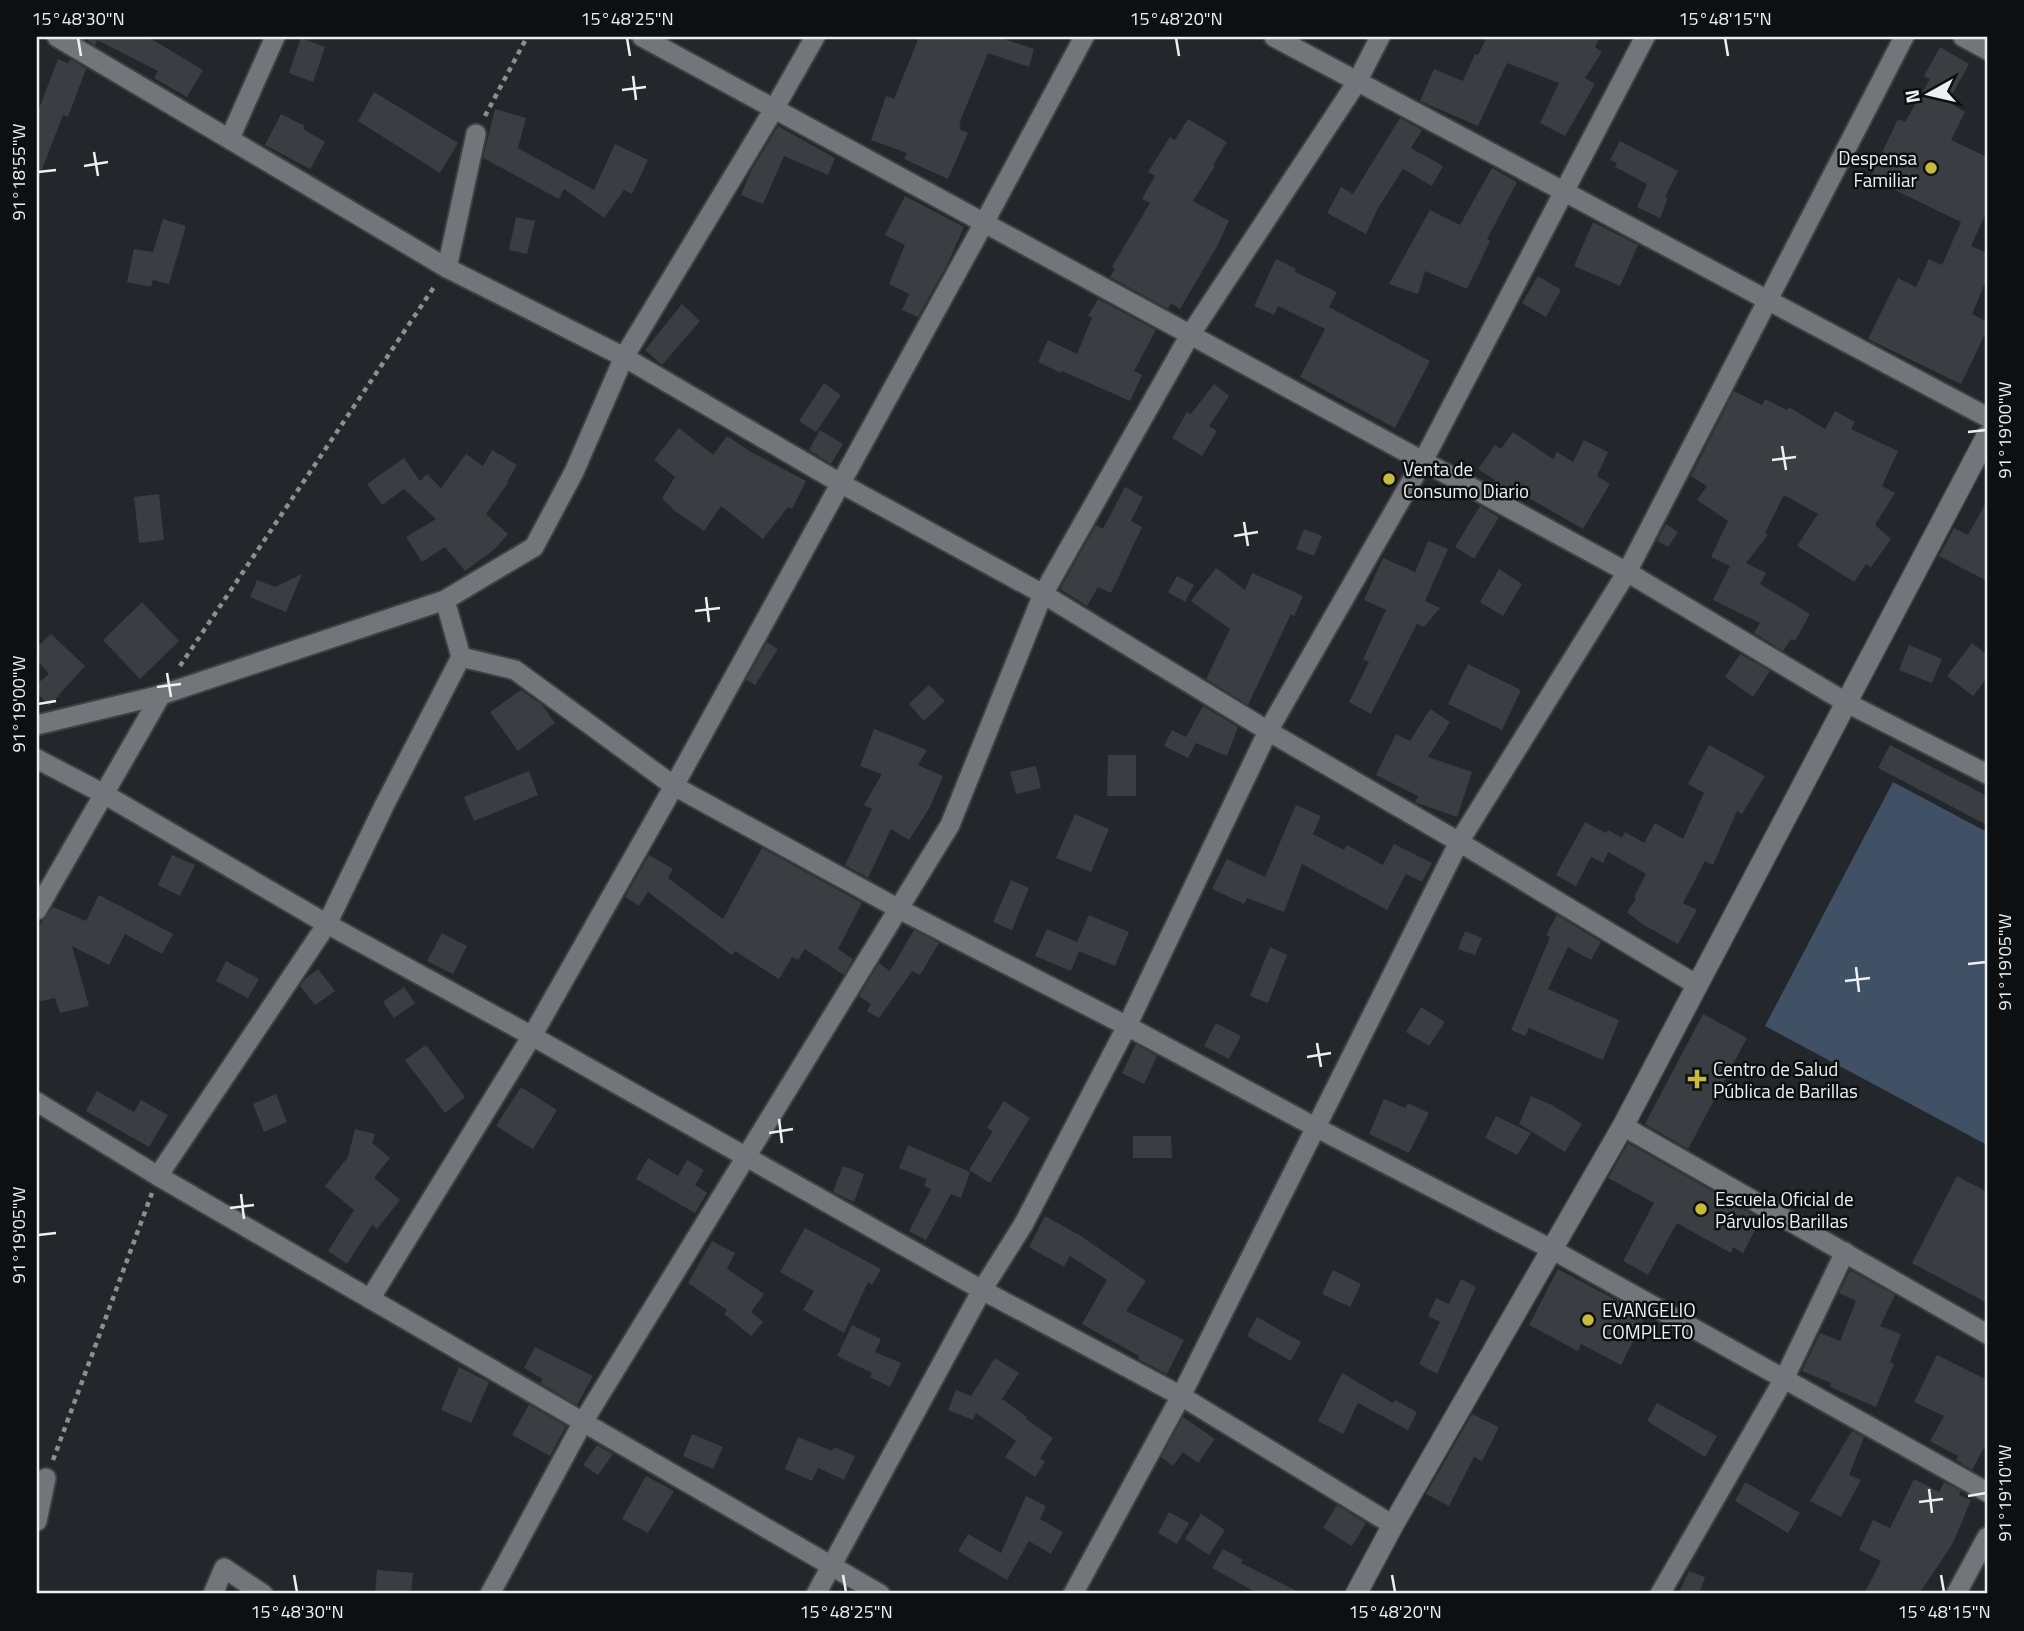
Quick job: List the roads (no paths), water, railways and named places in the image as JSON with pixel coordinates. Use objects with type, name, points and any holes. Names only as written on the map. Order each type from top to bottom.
[{"type":"street","points":[[57,37],[447,268],[624,357],[840,483],[1043,594],[1268,732],[1459,842],[1697,985]]},
{"type":"street","points":[[230,138],[275,37]]},
{"type":"street","points":[[642,37],[1627,572],[1847,703],[1987,774]]},
{"type":"street","points":[[37,725],[161,695],[445,600],[534,547],[575,472],[624,357],[815,37]]},
{"type":"street","points":[[370,1298],[532,1036],[674,786],[1084,37]]},
{"type":"street","points":[[1274,37],[1987,417]]},
{"type":"street","points":[[490,1594],[583,1422],[950,825],[1043,594],[1190,335],[1357,82],[1380,37]]},
{"type":"street","points":[[816,1594],[982,1290],[1023,1225],[1127,1026],[1268,732],[1423,461],[1645,37]]},
{"type":"street","points":[[1073,1594],[1181,1396],[1459,842],[1627,572],[1905,37]]},
{"type":"street","points":[[1963,37],[1987,50]]},
{"type":"street","points":[[447,268],[476,134]]},
{"type":"street","points":[[1356,1594],[1622,1126],[1987,436]]},
{"type":"street","points":[[158,1176],[327,924],[461,657],[445,600]]},
{"type":"street","points":[[461,657],[514,670],[674,786],[899,909],[1553,1250],[1987,1492]]},
{"type":"street","points":[[37,910],[161,695]]},
{"type":"street","points":[[37,759],[104,794],[327,924],[532,1036],[744,1158],[1181,1396],[1393,1525]]},
{"type":"street","points":[[37,1102],[158,1176],[880,1594]]},
{"type":"street","points":[[1622,1126],[1987,1334]]},
{"type":"street","points":[[1660,1594],[1785,1377],[1845,1252]]},
{"type":"street","points":[[37,1521],[46,1478]]},
{"type":"street","points":[[1956,1594],[1987,1537]]},
{"type":"street","points":[[213,1594],[225,1568],[263,1594]]},
{"type":"place","name":"Despensa Familiar","points":[[1931,168]]},
{"type":"place","name":"Venta de Consumo Diario","points":[[1389,479]]},
{"type":"place","name":"Centro de Salud Pública de Barillas","points":[[1697,1079]]},
{"type":"place","name":"Escuela Oficial de Párvulos Barillas","points":[[1701,1209]]},
{"type":"place","name":"EVANGELIO COMPLETO","points":[[1588,1320]]}]
